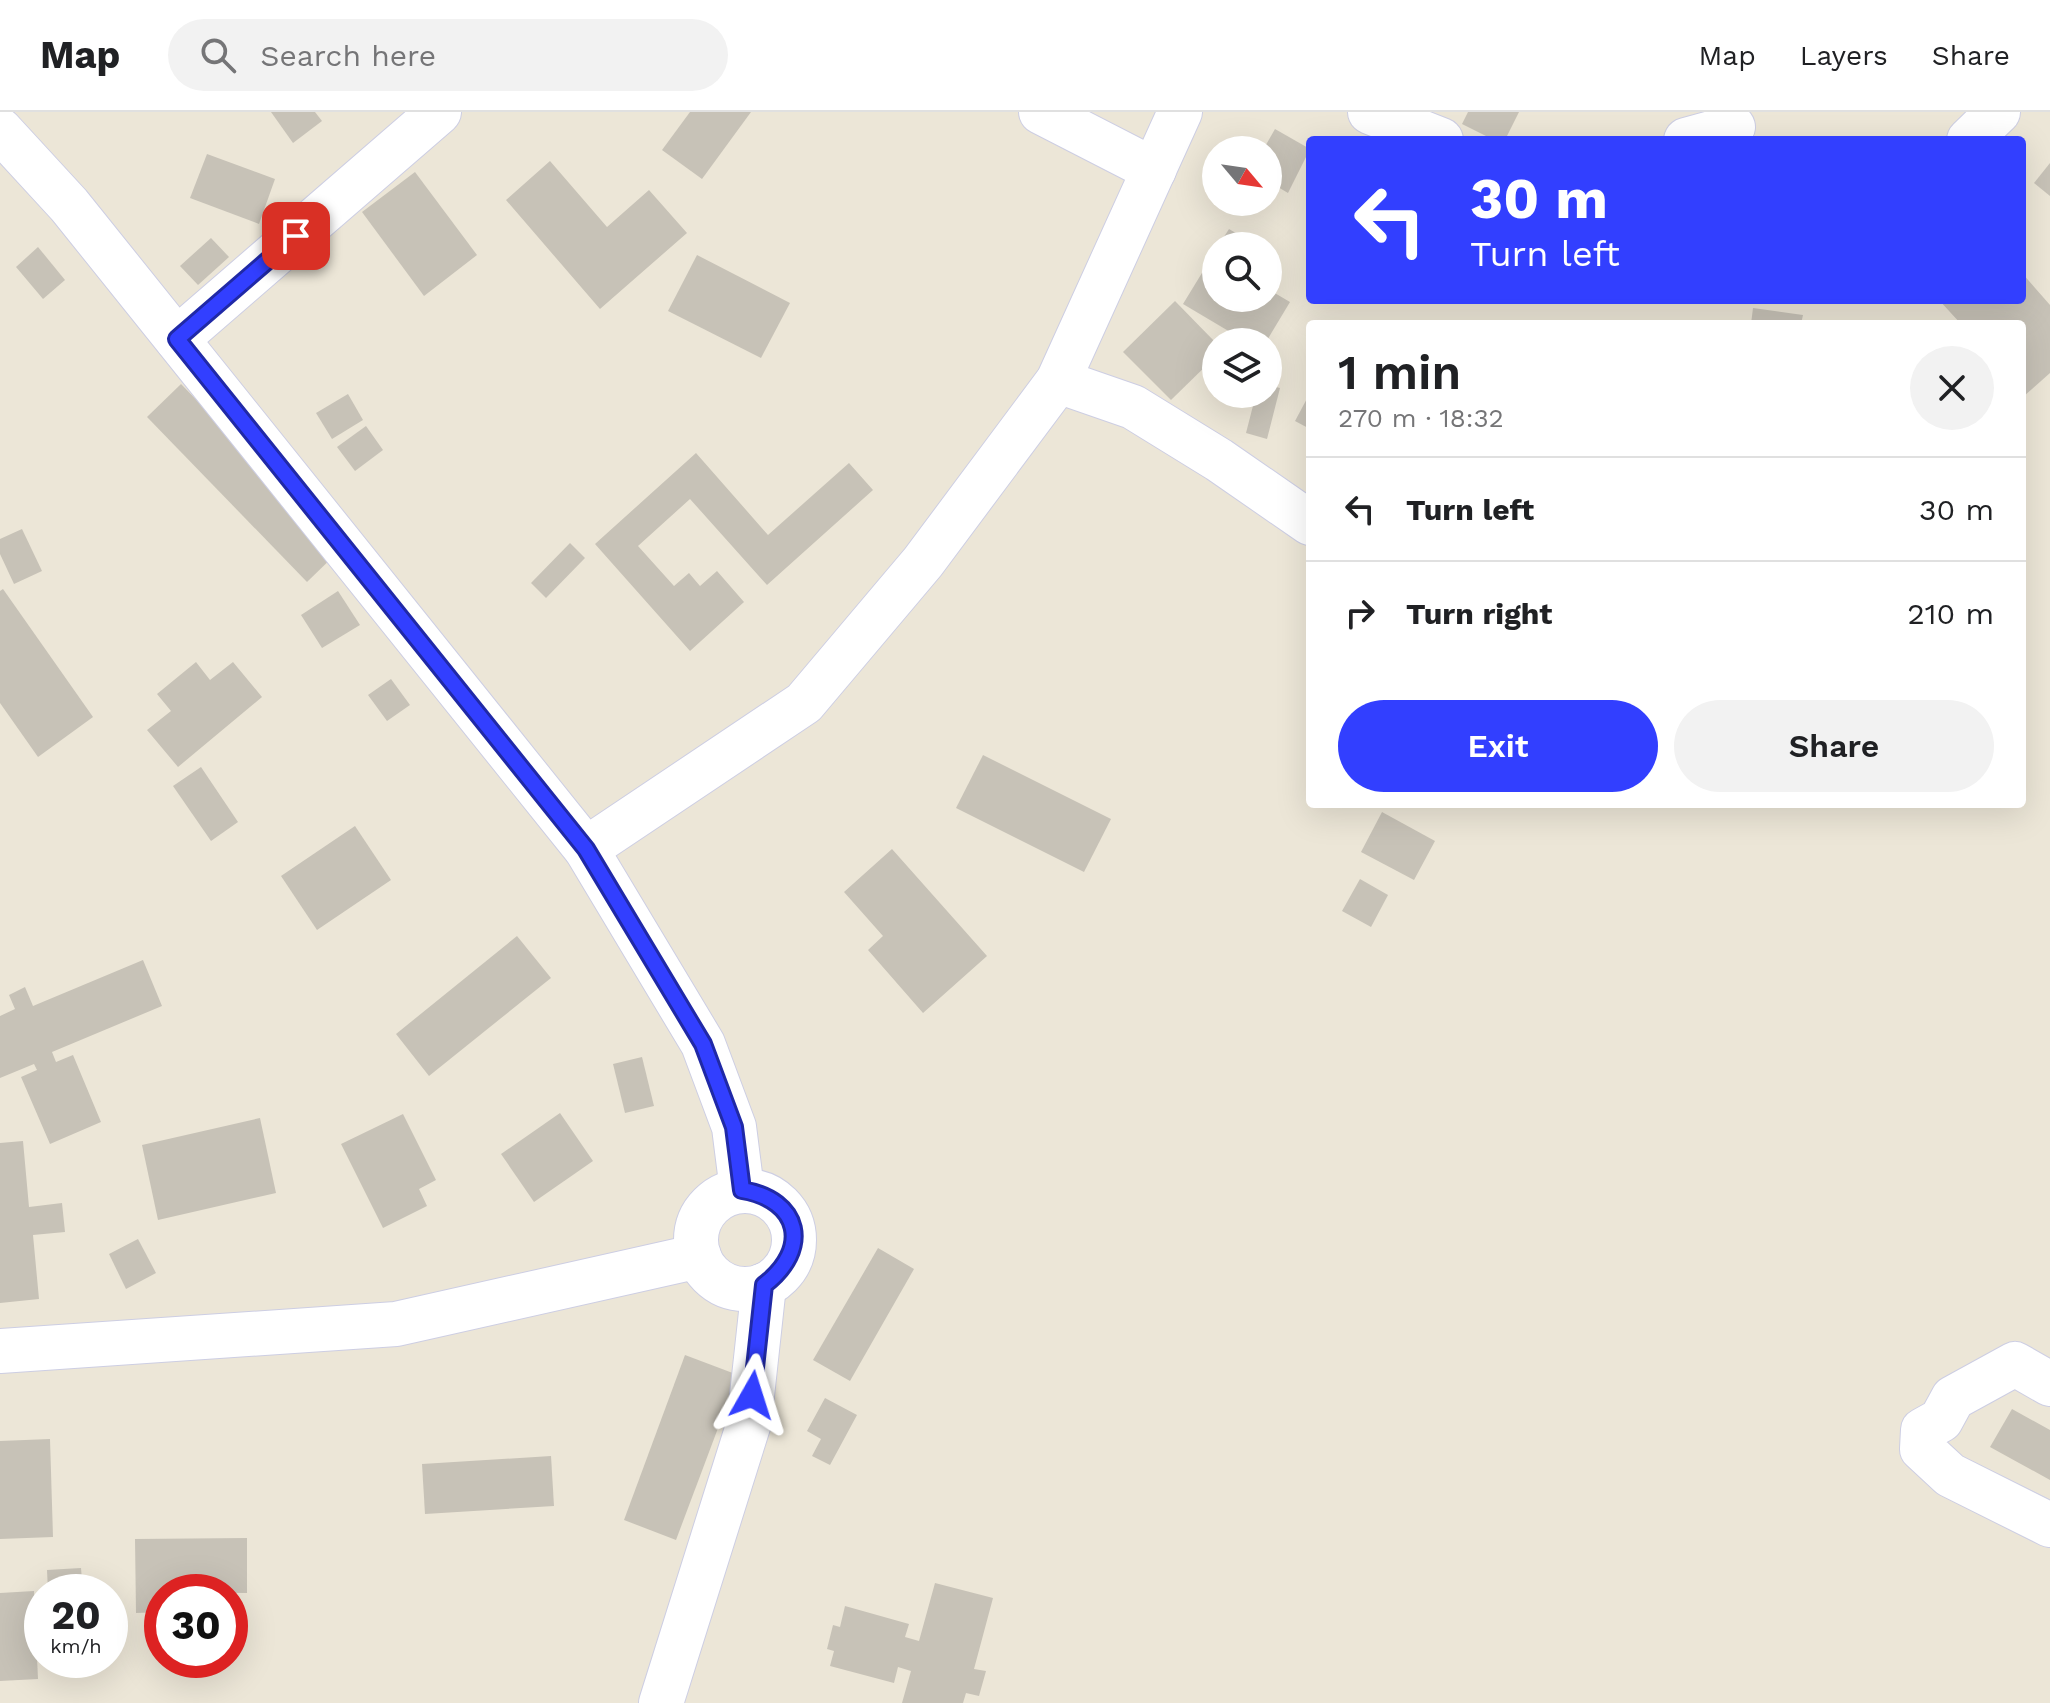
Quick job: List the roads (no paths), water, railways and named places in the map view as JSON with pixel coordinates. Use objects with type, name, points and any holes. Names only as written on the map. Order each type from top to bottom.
[{"type":"street","points":[[177,339],[439,112]]},
{"type":"street","points":[[1041,112],[1154,170]]},
{"type":"street","points":[[586,849],[804,703],[923,562],[1058,381],[1180,112]]},
{"type":"street","points":[[1370,112],[1431,136]]},
{"type":"street","points":[[1973,136],[1998,112]]},
{"type":"street","points":[[1700,136],[1733,127]]},
{"type":"street","points":[[0,130],[69,205],[586,849],[703,1044],[734,1127],[742,1190]]},
{"type":"street","points":[[1058,381],[1133,407],[1219,460],[1306,520]]},
{"type":"street","points":[[742,1190],[765,1194],[783,1208],[793,1228],[793,1251],[782,1271],[764,1285],[749,1288],[733,1287],[718,1281],[706,1270],[699,1256],[696,1238],[700,1221],[710,1205],[724,1195],[742,1190]]},
{"type":"street","points":[[0,1351],[396,1324],[699,1256]]},
{"type":"street","points":[[661,1703],[749,1423],[764,1285]]},
{"type":"street","points":[[2050,1384],[2015,1364],[1953,1398],[1941,1420],[1923,1430],[1922,1449],[1950,1475],[2050,1525]]}]
